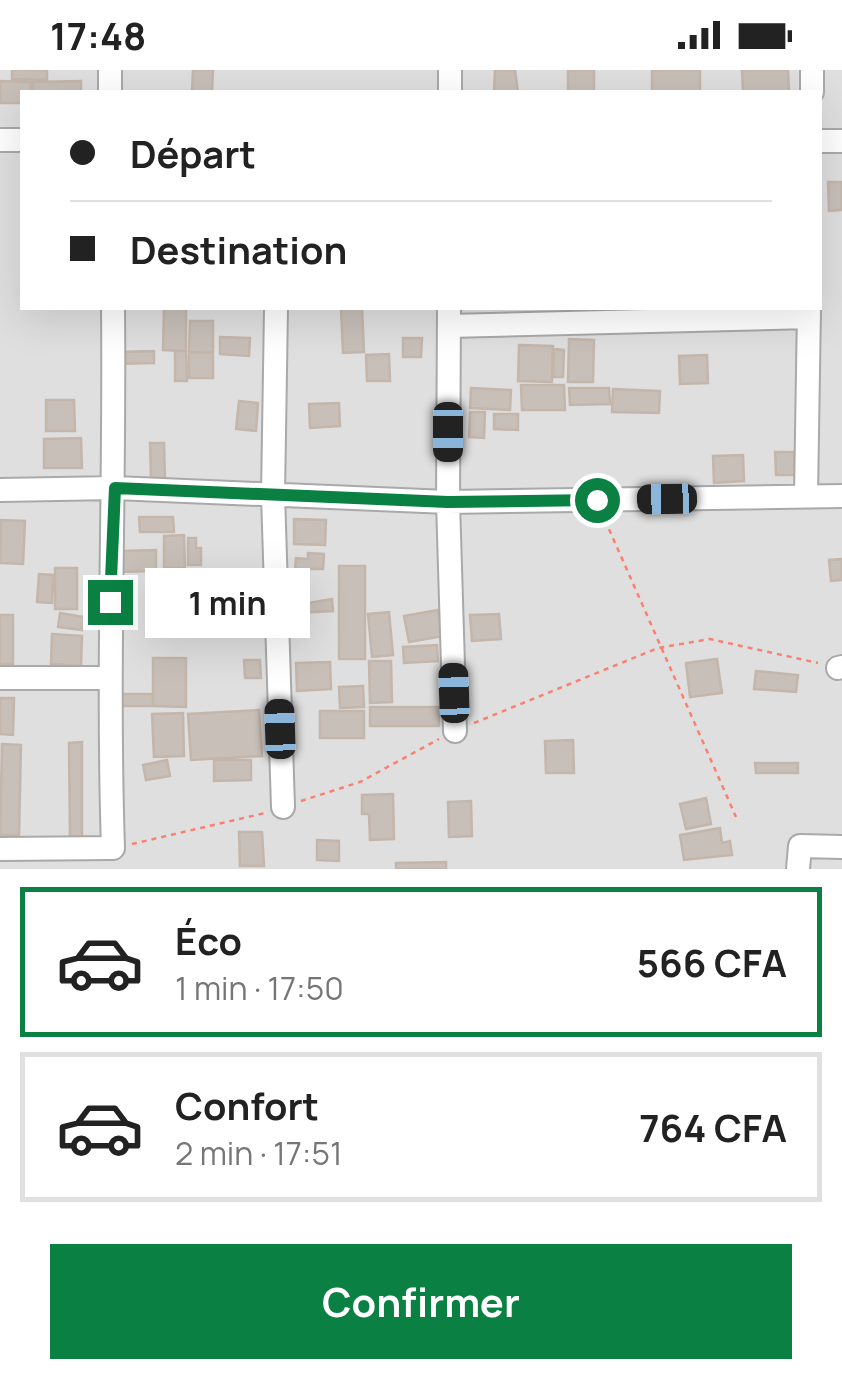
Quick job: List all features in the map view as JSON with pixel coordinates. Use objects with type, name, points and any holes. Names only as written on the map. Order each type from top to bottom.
[{"type":"street","points":[[0,848],[113,848],[108,678],[115,488],[113,310]]},
{"type":"street","points":[[276,310],[273,495],[282,807]]},
{"type":"street","points":[[455,731],[448,502],[449,317],[809,312],[806,496]]},
{"type":"street","points":[[0,490],[115,488],[448,502],[842,496]]},
{"type":"street","points":[[0,678],[108,678]]},
{"type":"street","points":[[798,869],[800,846],[842,846]]},
{"type":"path","points":[[597,500],[736,817]]},
{"type":"shaded area","points":[[0,70],[842,70],[842,869],[0,869]]},
{"type":"building","points":[[12,70],[47,70],[47,80],[12,79]]},
{"type":"building","points":[[193,70],[213,70],[212,90],[192,90]]},
{"type":"building","points":[[495,70],[515,70],[518,90],[494,90]]},
{"type":"building","points":[[568,70],[594,70],[594,90],[568,90]]},
{"type":"building","points":[[652,70],[700,70],[700,90],[652,90]]},
{"type":"building","points":[[742,70],[788,70],[789,90],[743,90]]},
{"type":"building","points":[[0,81],[31,82],[31,90],[20,90],[20,103],[0,103]]},
{"type":"building","points":[[81,81],[81,90],[33,90],[33,82]]},
{"type":"building","points":[[828,182],[842,182],[842,210],[829,211]]},
{"type":"building","points":[[164,310],[186,310],[186,351],[163,350]]},
{"type":"building","points":[[341,310],[362,310],[364,352],[343,353]]},
{"type":"building","points":[[190,321],[213,321],[213,353],[189,352]]},
{"type":"building","points":[[220,337],[250,338],[249,356],[220,354]]},
{"type":"building","points":[[403,338],[422,338],[421,357],[403,357]]},
{"type":"building","points":[[569,339],[594,340],[593,382],[568,382]]},
{"type":"building","points":[[519,345],[553,346],[552,382],[518,381]]},
{"type":"building","points":[[554,349],[564,350],[563,377],[553,377]]},
{"type":"building","points":[[154,351],[154,363],[118,364],[118,352]]},
{"type":"building","points":[[175,351],[186,351],[187,381],[175,381]]},
{"type":"building","points":[[189,352],[213,353],[213,378],[189,378]]},
{"type":"building","points":[[389,354],[390,381],[367,381],[366,355]]},
{"type":"building","points":[[707,355],[708,383],[680,384],[679,356]]},
{"type":"building","points":[[521,385],[564,385],[565,410],[522,410]]},
{"type":"building","points":[[471,388],[511,390],[510,410],[470,408]]},
{"type":"building","points":[[569,388],[609,388],[610,404],[570,405]]},
{"type":"building","points":[[613,389],[660,391],[659,413],[612,412]]},
{"type":"building","points":[[46,400],[74,400],[75,431],[46,431]]},
{"type":"building","points":[[239,401],[258,403],[256,431],[236,429]]},
{"type":"building","points":[[339,403],[340,426],[310,428],[309,404]]},
{"type":"building","points":[[470,412],[485,412],[484,438],[469,437]]},
{"type":"building","points":[[494,414],[518,414],[518,430],[494,429]]},
{"type":"building","points":[[81,438],[82,468],[44,468],[44,439]]},
{"type":"building","points":[[150,443],[164,443],[165,478],[151,478]]},
{"type":"building","points":[[775,452],[794,452],[795,475],[776,475]]},
{"type":"building","points":[[743,455],[744,481],[714,483],[713,456]]},
{"type":"building","points":[[139,517],[173,517],[174,532],[140,532]]},
{"type":"building","points":[[294,519],[326,520],[325,545],[294,544]]},
{"type":"building","points":[[1,520],[25,521],[23,564],[0,563]]},
{"type":"building","points":[[184,535],[185,568],[164,568],[164,536]]},
{"type":"building","points":[[188,538],[196,538],[196,548],[201,548],[201,565],[188,565]]},
{"type":"building","points":[[156,550],[156,571],[118,572],[118,551]]},
{"type":"building","points":[[308,553],[324,554],[323,569],[295,569],[296,558],[308,559]]},
{"type":"building","points":[[842,559],[842,580],[831,581],[829,560]]},
{"type":"building","points":[[339,566],[365,566],[365,659],[339,659]]},
{"type":"building","points":[[55,568],[77,568],[77,609],[55,609]]},
{"type":"building","points":[[39,574],[53,575],[52,603],[37,602]]},
{"type":"building","points":[[332,599],[333,611],[298,613],[297,605]]},
{"type":"building","points":[[438,610],[443,636],[409,642],[404,616]]},
{"type":"building","points":[[389,612],[393,655],[372,657],[368,614]]},
{"type":"building","points":[[60,613],[84,617],[82,630],[58,627]]},
{"type":"building","points":[[499,614],[501,639],[472,641],[470,615]]},
{"type":"building","points":[[0,615],[13,615],[13,664],[0,664]]},
{"type":"building","points":[[52,634],[82,636],[81,666],[51,664]]},
{"type":"building","points":[[437,645],[438,661],[404,663],[403,647]]},
{"type":"building","points":[[153,658],[186,658],[186,707],[153,706]]},
{"type":"building","points":[[717,659],[722,693],[690,697],[686,663]]},
{"type":"building","points":[[244,660],[260,660],[261,678],[245,678]]},
{"type":"building","points":[[369,661],[391,661],[392,702],[370,703]]},
{"type":"building","points":[[330,662],[331,689],[297,691],[296,663]]},
{"type":"building","points":[[756,671],[798,675],[796,692],[754,689]]},
{"type":"building","points":[[363,686],[364,707],[340,708],[339,687]]},
{"type":"building","points":[[116,694],[153,694],[153,706],[116,706]]},
{"type":"building","points":[[0,698],[14,698],[13,735],[0,734]]},
{"type":"building","points":[[370,707],[439,707],[439,726],[370,726]]},
{"type":"building","points":[[259,710],[262,756],[191,760],[188,714]]},
{"type":"building","points":[[320,711],[364,711],[364,738],[320,738]]},
{"type":"building","points":[[183,713],[184,756],[154,757],[152,714]]},
{"type":"building","points":[[573,740],[574,773],[546,773],[545,741]]},
{"type":"building","points":[[82,742],[82,840],[70,840],[69,743]]},
{"type":"building","points":[[2,744],[21,745],[19,835],[0,835]]},
{"type":"building","points":[[167,760],[170,776],[146,780],[143,765]]},
{"type":"building","points":[[214,760],[251,760],[251,780],[214,781]]},
{"type":"building","points":[[755,763],[798,763],[798,773],[756,773]]},
{"type":"building","points":[[393,794],[394,839],[370,840],[369,814],[362,814],[362,795]]},
{"type":"building","points":[[706,798],[711,824],[686,829],[680,804]]},
{"type":"building","points":[[471,801],[472,836],[449,837],[448,802]]},
{"type":"building","points":[[720,828],[722,843],[730,841],[732,855],[684,860],[680,835]]},
{"type":"building","points":[[239,832],[262,832],[264,866],[240,866]]},
{"type":"building","points":[[317,840],[339,841],[339,861],[317,860]]},
{"type":"building","points":[[446,862],[446,869],[396,869],[396,863]]},
{"type":"route","points":[[110,602],[115,488],[448,502],[597,500]]}]
